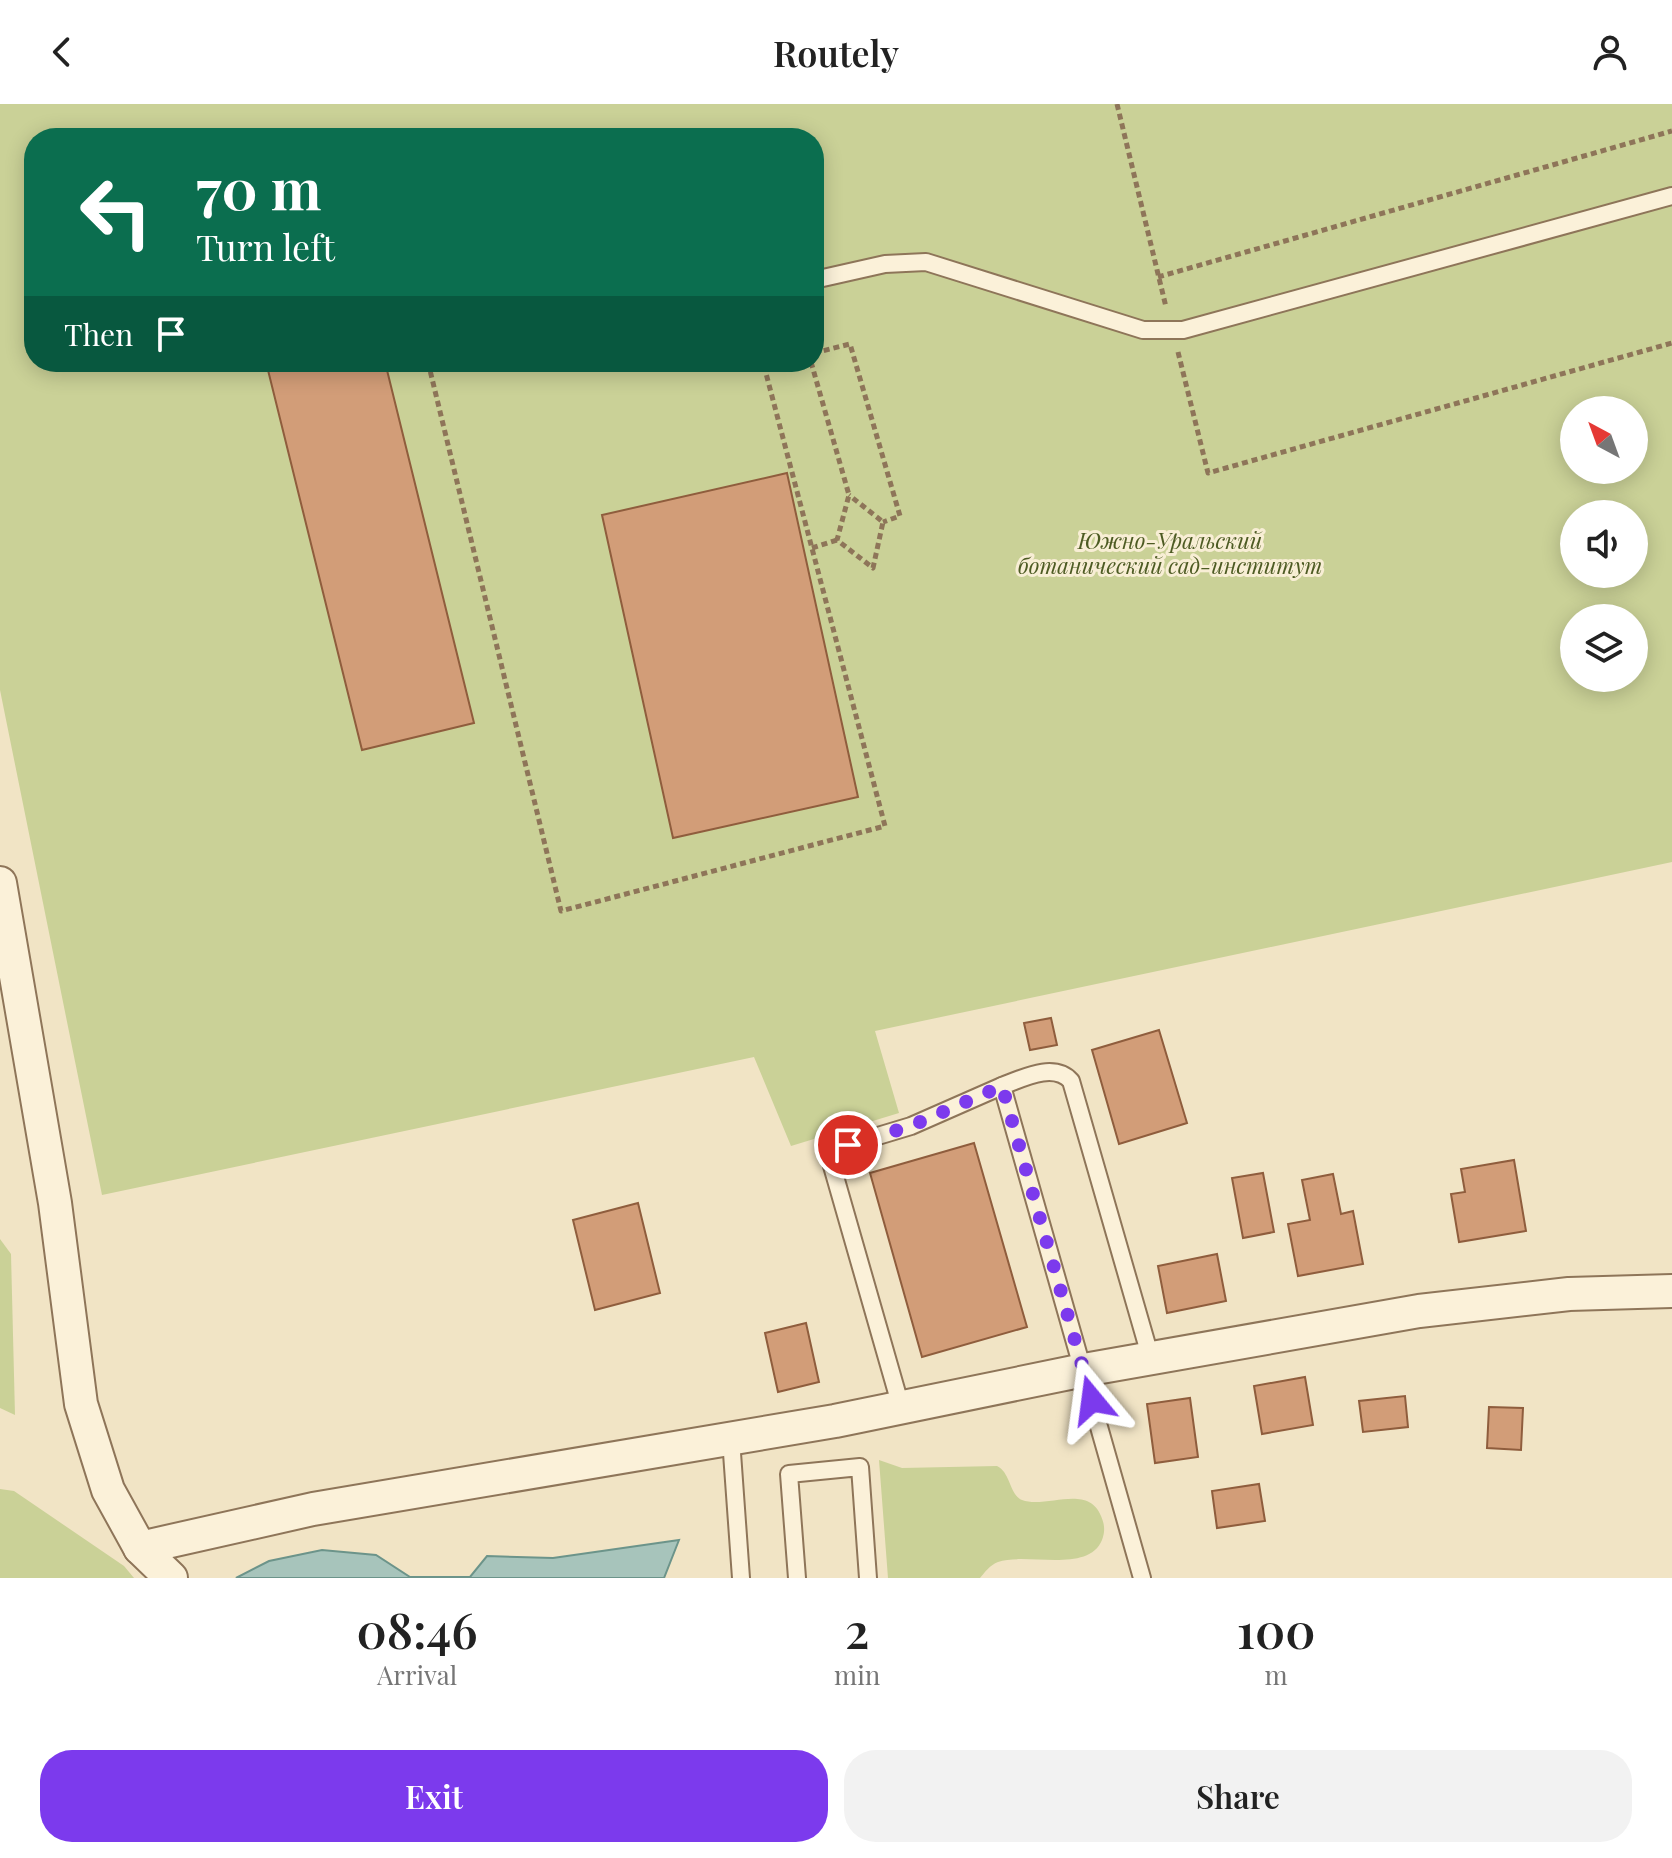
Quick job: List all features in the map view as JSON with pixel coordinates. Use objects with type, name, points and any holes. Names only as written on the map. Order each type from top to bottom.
[{"type":"street","points":[[0,883],[55,1203],[81,1404],[108,1490],[140,1548],[171,1578]]},
{"type":"street","points":[[140,1548],[313,1509],[731,1439],[1084,1370],[1464,1304],[1569,1294],[1672,1291]]},
{"type":"lane","points":[[824,278],[885,264],[926,262],[1143,330],[1183,330],[1672,196]]},
{"type":"lane","points":[[901,1407],[832,1166],[833,1160],[848,1145],[911,1126],[1002,1086],[1052,1071],[1063,1073],[1071,1081],[1151,1359]]},
{"type":"lane","points":[[1002,1086],[1142,1578]]},
{"type":"lane","points":[[731,1439],[741,1578]]},
{"type":"lane","points":[[797,1578],[789,1474],[860,1467],[868,1578]]},
{"type":"path","points":[[1117,104],[1158,277],[1672,131]]},
{"type":"path","points":[[1172,330],[1208,473],[1672,343]]},
{"type":"path","points":[[824,350],[850,344],[900,516],[883,522]]},
{"type":"path","points":[[430,372],[561,911],[885,826],[765,372]]},
{"type":"path","points":[[814,372],[849,495],[837,540]]},
{"type":"path","points":[[849,495],[883,522]]},
{"type":"path","points":[[837,540],[873,568],[883,522]]},
{"type":"path","points":[[812,548],[837,540]]},
{"type":"green space","name":"Южно-Уральский ботанический сад-институт","points":[[0,104],[1672,104],[1672,862],[875,1031],[899,1113],[791,1146],[754,1057],[102,1195],[0,690]]},
{"type":"green space","points":[[0,1239],[11,1254],[15,1415],[0,1408]]},
{"type":"green space","points":[[879,1460],[902,1468],[997,1466],[1022,1500],[1077,1499],[1095,1506],[1103,1522],[1102,1540],[1095,1550],[1070,1559],[998,1562],[980,1578],[888,1578]]},
{"type":"green space","points":[[0,1489],[14,1491],[124,1566],[134,1578],[0,1578]]},
{"type":"water","points":[[679,1540],[664,1578],[236,1578],[269,1561],[322,1550],[376,1555],[410,1577],[470,1577],[487,1556],[553,1558]]},
{"type":"building","points":[[268,372],[387,372],[474,723],[362,750]]},
{"type":"building","points":[[787,473],[858,797],[673,838],[602,515]]},
{"type":"building","points":[[1051,1018],[1057,1045],[1030,1050],[1024,1023]]},
{"type":"building","points":[[1159,1030],[1187,1123],[1119,1144],[1092,1050]]},
{"type":"building","points":[[974,1143],[1027,1327],[922,1357],[870,1173]]},
{"type":"building","points":[[1514,1160],[1526,1231],[1459,1242],[1451,1194],[1465,1192],[1461,1169]]},
{"type":"building","points":[[1263,1173],[1274,1232],[1243,1238],[1232,1178]]},
{"type":"building","points":[[1333,1174],[1341,1214],[1353,1211],[1363,1264],[1298,1276],[1288,1224],[1310,1220],[1302,1180]]},
{"type":"building","points":[[638,1203],[660,1293],[595,1310],[573,1220]]},
{"type":"building","points":[[1217,1254],[1226,1301],[1167,1313],[1158,1266]]},
{"type":"building","points":[[806,1323],[819,1382],[778,1392],[765,1333]]},
{"type":"building","points":[[1305,1377],[1313,1425],[1262,1434],[1254,1386]]},
{"type":"building","points":[[1405,1396],[1408,1427],[1363,1432],[1359,1401]]},
{"type":"building","points":[[1190,1398],[1198,1457],[1155,1463],[1147,1404]]},
{"type":"building","points":[[1489,1407],[1523,1408],[1521,1450],[1487,1448]]},
{"type":"building","points":[[1259,1484],[1265,1521],[1217,1528],[1212,1491]]},
{"type":"route","points":[[848,1145],[911,1126],[1002,1086],[1092,1400]]}]
